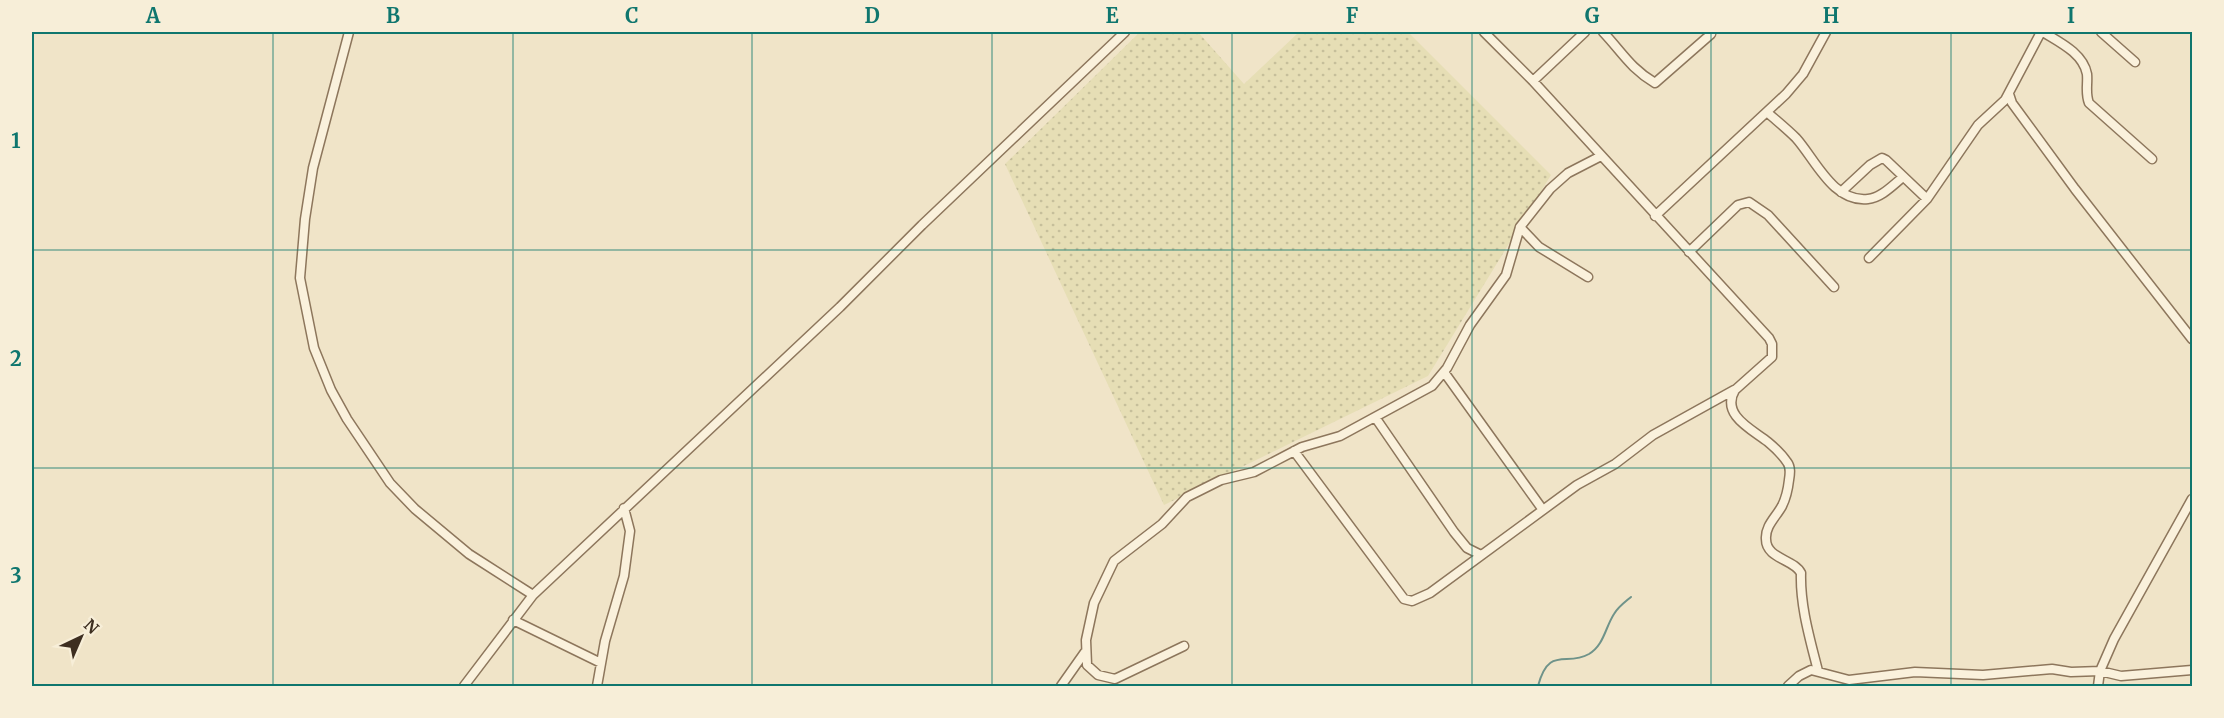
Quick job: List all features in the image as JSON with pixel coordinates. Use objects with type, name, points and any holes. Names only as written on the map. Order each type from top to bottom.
[{"type":"street","points":[[349,32],[313,168],[304,228],[300,278],[314,348],[331,390],[347,419],[390,483],[415,509],[469,554],[515,581],[533,595]]},
{"type":"street","points":[[464,687],[533,595],[840,307],[922,225],[1125,32]]},
{"type":"street","points":[[1294,451],[1404,599],[1412,601],[1430,593],[1577,485],[1624,457],[1653,435],[1735,390],[1772,357],[1772,344],[1769,338],[1533,81],[1484,32]]},
{"type":"street","points":[[1533,81],[1585,32]]},
{"type":"street","points":[[1603,32],[1639,74],[1655,82],[1711,34],[1708,32]]},
{"type":"street","points":[[1655,216],[1740,136],[1768,113],[1803,74],[1826,32]]},
{"type":"street","points":[[1869,258],[1927,199],[1978,125],[2009,94],[2042,32],[2074,53],[2084,65],[2089,103],[2152,159]]},
{"type":"street","points":[[2101,32],[2135,62]]},
{"type":"street","points":[[2009,94],[2012,103],[2075,189],[2193,339]]},
{"type":"street","points":[[1768,113],[1796,138],[1820,171],[1841,192],[1859,199],[1870,199],[1881,194],[1903,177]]},
{"type":"street","points":[[1184,646],[1115,679],[1098,675],[1087,664],[1085,652],[1094,603],[1114,561],[1162,524],[1187,497],[1221,480],[1254,472],[1294,451],[1340,436],[1432,386],[1444,372],[1470,325],[1506,275],[1520,227],[1550,189],[1568,173],[1601,156]]},
{"type":"street","points":[[1841,192],[1877,159],[1887,160],[1927,199]]},
{"type":"street","points":[[1689,252],[1738,205],[1749,202],[1768,215],[1834,287]]},
{"type":"street","points":[[1520,227],[1539,247],[1588,277]]},
{"type":"street","points":[[1444,372],[1543,510]]},
{"type":"street","points":[[1735,390],[1732,401],[1741,423],[1770,443],[1788,462],[1790,468],[1788,492],[1781,508],[1771,521],[1766,539],[1772,552],[1794,565],[1801,573],[1806,624],[1818,671]]},
{"type":"street","points":[[1375,417],[1454,532],[1467,548],[1480,555]]},
{"type":"street","points":[[2098,687],[2100,671],[2114,639],[2193,499]]},
{"type":"street","points":[[597,687],[605,641],[624,576],[630,531],[624,508]]},
{"type":"street","points":[[513,620],[601,663]]},
{"type":"street","points":[[1061,687],[1085,652]]},
{"type":"street","points":[[1788,687],[1804,672],[1818,671],[1849,680],[1915,672],[1983,675],[2052,669],[2071,672],[2100,671],[2121,676],[2193,670]]},
{"type":"shaded area","points":[[1140,32],[1198,32],[1244,84],[1299,32],[1408,32],[1551,175],[1428,376],[1164,505],[1005,164]]},
{"type":"waterway","points":[[1538,686],[1542,673],[1553,661],[1581,657],[1594,650],[1616,611],[1631,597]]}]
